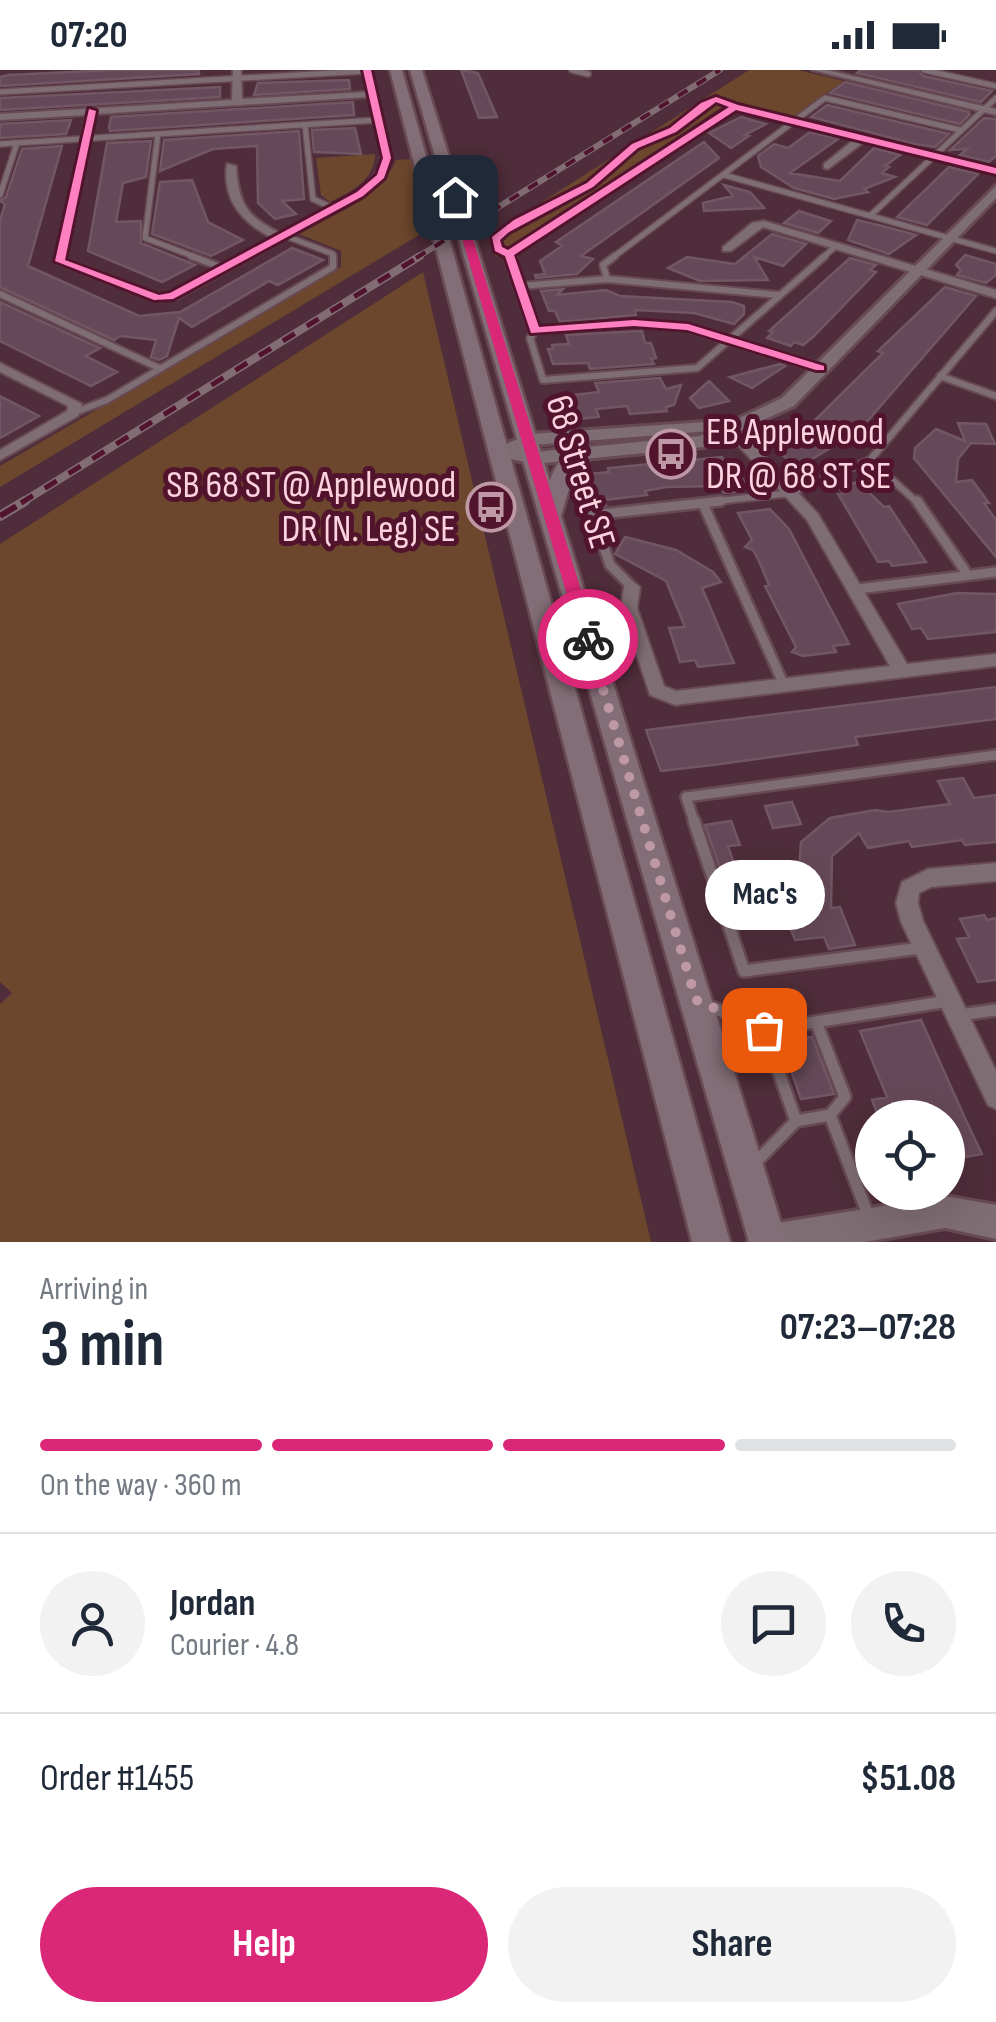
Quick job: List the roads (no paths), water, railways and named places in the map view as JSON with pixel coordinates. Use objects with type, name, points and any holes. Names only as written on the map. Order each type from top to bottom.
[{"type":"main road","name":"68 Street SE","points":[[396,70],[711,1242]]},
{"type":"main road","name":"68 Street SE","points":[[416,70],[533,449],[767,1241]]},
{"type":"main road","points":[[552,515],[564,470],[579,454]]},
{"type":"street","points":[[92,111],[60,260],[158,298],[174,296],[360,194],[380,176],[387,158],[367,70]]},
{"type":"street","points":[[816,70],[996,112]]},
{"type":"street","points":[[237,74],[238,102]]},
{"type":"street","points":[[0,117],[372,94]]},
{"type":"street","points":[[820,368],[731,337],[688,327],[634,323],[535,331],[509,254],[735,108],[996,171]]},
{"type":"street","points":[[828,166],[863,138]]},
{"type":"street","points":[[231,166],[232,197],[250,223],[281,236]]},
{"type":"street","points":[[533,449],[579,454],[704,441],[728,427],[766,415],[788,402],[996,190]]},
{"type":"street","points":[[727,249],[756,225],[764,224],[996,294]]},
{"type":"street","points":[[0,367],[76,404],[73,413],[2,453]]},
{"type":"street","points":[[498,452],[692,426],[728,427],[813,517],[901,669]]},
{"type":"street","points":[[632,588],[629,608],[656,690],[674,698],[996,660]]},
{"type":"street","points":[[996,872],[928,878],[909,888],[909,912],[924,948],[996,1096]]},
{"type":"street","points":[[767,1241],[945,1212],[996,1222]]},
{"type":"street","points":[[989,1242],[996,1235]]},
{"type":"lane","points":[[173,82],[175,70]]},
{"type":"lane","points":[[0,92],[173,82],[237,74],[367,70]]},
{"type":"lane","points":[[572,70],[588,74]]},
{"type":"lane","points":[[924,70],[996,86]]},
{"type":"lane","points":[[607,279],[602,265],[825,98],[960,130]]},
{"type":"lane","points":[[871,216],[996,98]]},
{"type":"lane","points":[[0,144],[378,120]]},
{"type":"lane","points":[[305,125],[312,199],[333,208]]},
{"type":"lane","points":[[158,134],[145,238],[223,268]]},
{"type":"lane","points":[[0,195],[17,143]]},
{"type":"lane","points":[[724,175],[996,252]]},
{"type":"lane","points":[[73,413],[108,400],[333,267],[333,254],[281,236]]},
{"type":"lane","points":[[535,331],[530,338],[543,380],[697,368],[836,246]]},
{"type":"lane","points":[[520,286],[607,279],[778,294]]},
{"type":"lane","points":[[0,294],[159,368]]},
{"type":"lane","points":[[632,588],[610,564],[593,515],[791,494],[870,460],[996,310]]},
{"type":"lane","points":[[940,376],[996,396]]},
{"type":"lane","points":[[870,460],[916,500],[968,576]]},
{"type":"lane","points":[[704,506],[783,683]]},
{"type":"lane","points":[[858,589],[996,572]]},
{"type":"lane","points":[[924,948],[744,971],[686,797],[996,755]]},
{"type":"lane","points":[[696,1000],[764,1030],[953,1008],[996,1010]]},
{"type":"lane","points":[[747,1171],[796,1120],[830,1115],[845,1097],[816,1022]]},
{"type":"lane","points":[[764,1030],[796,1120]]},
{"type":"lane","points":[[830,1115],[872,1223]]},
{"type":"railway","points":[[416,258],[720,70]]},
{"type":"railway","points":[[21,503],[420,256]]},
{"type":"railway","points":[[0,516],[25,501]]},
{"type":"place","name":"EB Applewood DR @ 68 ST SE","points":[[671,454]]},
{"type":"place","name":"SB 68 ST @ Applewood DR (N. Leg) SE","points":[[491,507]]},
{"type":"place","name":"Mac's","points":[[764,1030]]}]
